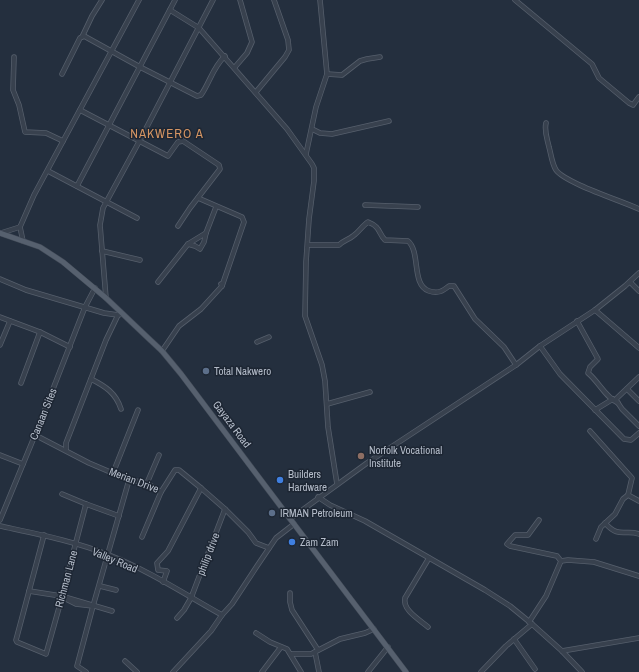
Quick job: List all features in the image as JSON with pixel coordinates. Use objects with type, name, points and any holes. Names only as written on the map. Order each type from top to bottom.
[{"type":"main road","name":"Gayaza Road","points":[[0,233],[40,247],[63,262],[95,288],[106,298],[120,315],[162,351],[182,374],[406,672]]},
{"type":"street","points":[[62,74],[80,38],[102,0]]},
{"type":"street","points":[[23,241],[20,227],[34,195],[110,51],[139,0]]},
{"type":"street","points":[[77,186],[175,0]]},
{"type":"street","points":[[106,298],[100,225],[103,208],[171,83],[213,0]]},
{"type":"street","points":[[234,67],[247,52],[252,42],[240,0]]},
{"type":"street","points":[[256,92],[289,50],[288,40],[274,0]]},
{"type":"street","points":[[306,154],[316,108],[327,74],[320,0]]},
{"type":"street","points":[[515,0],[592,64],[599,78],[628,104],[633,105],[639,97]]},
{"type":"street","points":[[170,10],[199,28],[287,129],[312,164],[314,173],[309,219],[305,316],[323,368],[328,427],[337,484]]},
{"type":"street","points":[[82,36],[197,96],[201,95],[216,67],[224,56]]},
{"type":"street","points":[[14,57],[13,90],[19,105],[25,132],[46,133],[63,141]]},
{"type":"street","points":[[327,74],[342,75],[360,61],[380,57]]},
{"type":"street","points":[[80,110],[140,140],[168,156],[178,142],[183,141],[219,165],[220,169],[178,226]]},
{"type":"street","points":[[312,129],[320,133],[332,134],[389,121]]},
{"type":"street","points":[[546,123],[545,133],[554,166],[557,171],[563,176],[586,188],[639,209]]},
{"type":"street","points":[[48,171],[137,218]]},
{"type":"street","points":[[162,351],[179,326],[201,309],[222,285],[244,222],[242,217],[198,198]]},
{"type":"street","points":[[365,205],[418,207]]},
{"type":"street","points":[[188,244],[195,246],[200,250],[216,207]]},
{"type":"street","points":[[308,245],[339,244],[343,240],[353,236],[368,222],[380,230],[385,240],[408,240],[413,249],[419,280],[423,287],[427,291],[437,292],[444,291],[451,285],[454,286],[475,319],[504,347],[516,365]]},
{"type":"street","points":[[0,233],[20,227]]},
{"type":"street","points":[[158,282],[188,244],[206,233]]},
{"type":"street","points":[[102,251],[140,260]]},
{"type":"street","points":[[290,519],[318,497],[438,415],[516,365],[540,346],[595,310],[639,273]]},
{"type":"street","points":[[0,279],[26,290],[85,307],[120,315],[106,340],[66,443],[66,450]]},
{"type":"street","points":[[630,282],[639,291]]},
{"type":"street","name":"Canaan Sites","points":[[0,520],[85,307],[95,288]]},
{"type":"street","points":[[595,310],[639,348]]},
{"type":"street","points":[[0,317],[40,332],[70,347]]},
{"type":"street","points":[[0,345],[10,321]]},
{"type":"street","points":[[577,321],[598,360],[590,367],[588,373],[595,379],[610,399],[618,403],[639,426]]},
{"type":"street","points":[[21,383],[40,332]]},
{"type":"street","points":[[258,342],[269,337]]},
{"type":"street","points":[[540,346],[560,374],[624,439],[631,440],[639,433]]},
{"type":"street","points":[[594,410],[610,399],[617,398],[639,377]]},
{"type":"street","points":[[91,379],[112,392],[119,401],[121,409]]},
{"type":"street","points":[[627,389],[639,401]]},
{"type":"street","points":[[327,404],[370,392]]},
{"type":"street","points":[[617,398],[618,403]]},
{"type":"street","points":[[113,473],[138,410]]},
{"type":"street","points":[[590,431],[632,478],[628,495],[623,499],[615,514],[601,527],[596,539]]},
{"type":"street","name":"Merian Drive","points":[[35,435],[83,460],[129,480],[147,483],[161,492],[177,469],[225,509],[256,542],[269,548]]},
{"type":"street","points":[[0,455],[23,464]]},
{"type":"street","points":[[147,483],[159,455]]},
{"type":"street","points":[[86,672],[77,666],[129,480]]},
{"type":"street","points":[[162,582],[168,572],[158,570],[157,563],[168,551],[201,488]]},
{"type":"street","points":[[142,537],[161,492]]},
{"type":"street","points":[[62,494],[119,516]]},
{"type":"street","points":[[628,495],[639,501]]},
{"type":"street","points":[[318,497],[330,505],[365,521],[510,606],[562,651],[582,672]]},
{"type":"street","name":"Richman Lane","points":[[46,654],[86,504]]},
{"type":"street","name":"philip drive","points":[[177,618],[191,598],[225,509]]},
{"type":"street","points":[[539,520],[530,533],[525,535],[515,535],[507,542],[507,545],[557,556],[561,561]]},
{"type":"street","points":[[173,672],[211,631],[232,604],[276,538],[294,524]]},
{"type":"street","points":[[605,524],[620,534],[639,534]]},
{"type":"street","name":"Valley Road","points":[[0,526],[44,535],[108,555],[126,563],[222,615]]},
{"type":"street","points":[[44,535],[16,640],[17,642],[46,654],[62,597],[76,604],[93,605]]},
{"type":"street","points":[[428,628],[406,608],[404,602],[430,558]]},
{"type":"street","points":[[561,561],[568,560],[594,562],[639,576]]},
{"type":"street","points":[[481,672],[530,623],[546,596],[561,561]]},
{"type":"street","points":[[100,586],[116,590]]},
{"type":"street","points":[[29,591],[61,596],[112,611]]},
{"type":"street","points":[[290,593],[292,610],[317,651],[319,672]]},
{"type":"street","points":[[291,654],[311,654],[340,639],[365,633],[374,629]]},
{"type":"street","points":[[256,633],[287,649],[301,672]]},
{"type":"street","points":[[562,651],[639,638]]},
{"type":"street","points":[[514,639],[535,669]]},
{"type":"street","points":[[262,672],[281,647]]},
{"type":"street","points":[[368,672],[388,647]]},
{"type":"street","points":[[125,660],[137,672]]},
{"type":"place","name":"Total Nakwero","points":[[206,371]]},
{"type":"place","name":"Norfolk Vocational Institute","points":[[361,456]]},
{"type":"place","name":"Builders Hardware","points":[[280,480]]},
{"type":"place","name":"IRMAN Petroleum","points":[[272,513]]},
{"type":"place","name":"Zam Zam","points":[[292,542]]},
{"type":"district","name":"NAKWERO A","points":[[167,133]]}]
